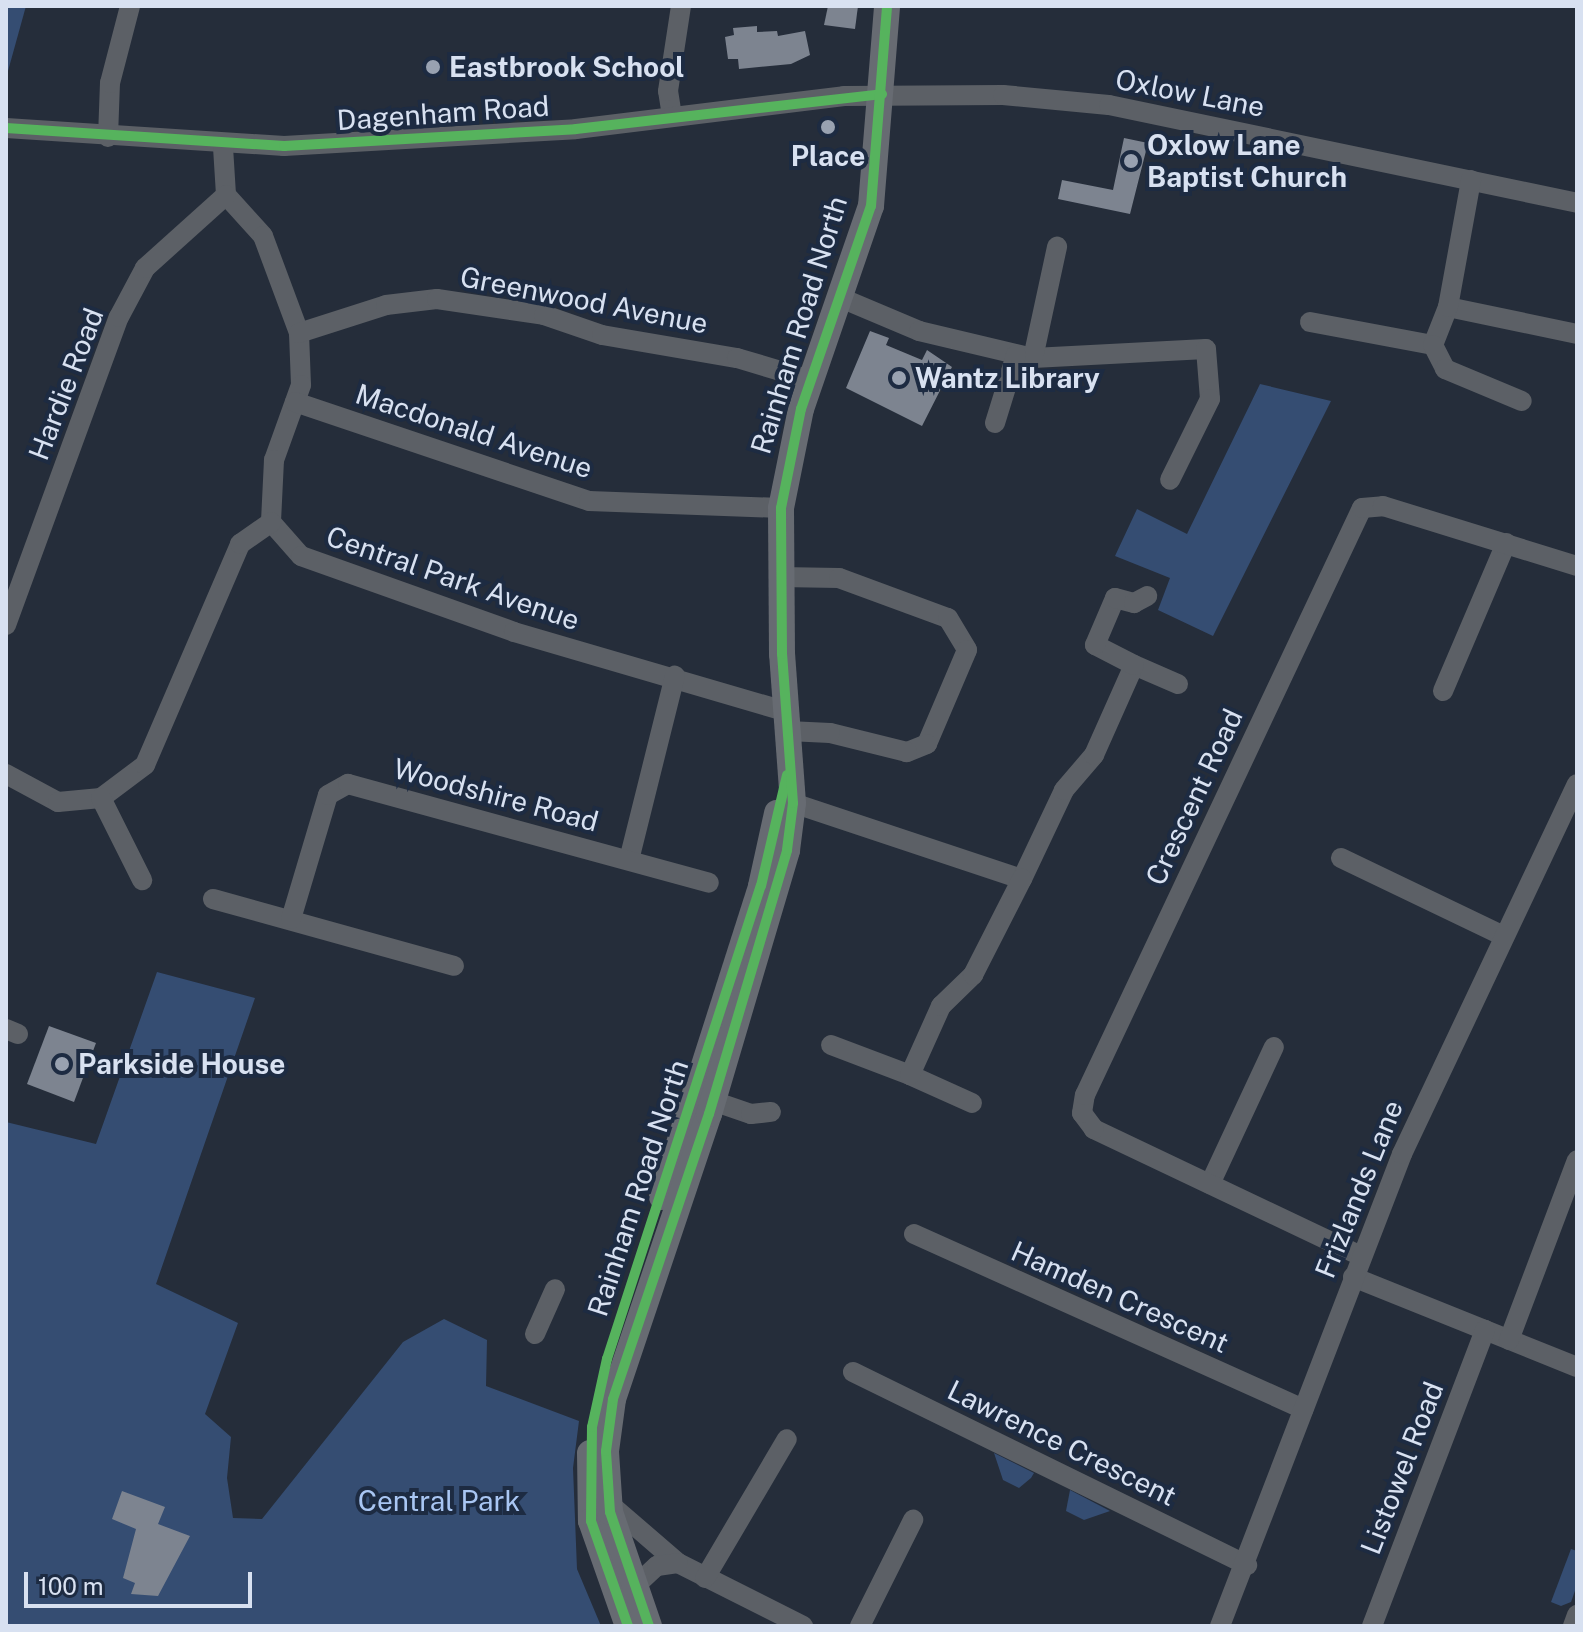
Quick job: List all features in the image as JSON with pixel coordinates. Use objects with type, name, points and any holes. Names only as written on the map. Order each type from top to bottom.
[{"type":"main road","name":"Rainham Road North","points":[[649,1626],[633,1588],[609,1503],[606,1451],[624,1353],[713,1101],[776,898],[793,803],[780,577],[781,508],[811,380],[871,206],[887,6]]},
{"type":"main road","name":"Rainham Road North","points":[[628,1626],[591,1521],[592,1427],[607,1359],[761,886],[789,767]]},
{"type":"street","points":[[108,137],[110,83],[130,6]]},
{"type":"street","points":[[672,116],[668,91],[681,6]]},
{"type":"street","name":"Dagenham Road","points":[[6,128],[223,147],[576,129],[882,94]]},
{"type":"street","name":"Oxlow Lane","points":[[882,94],[1109,105],[1577,203]]},
{"type":"street","points":[[6,774],[58,802],[101,798],[145,765],[240,544],[271,522],[274,460],[301,385],[299,333],[263,236],[226,195],[223,147]]},
{"type":"street","points":[[1471,180],[1448,307],[1433,345],[1445,369],[1522,401]]},
{"type":"street","name":"Hardie Road","points":[[6,625],[119,317],[145,268],[226,195]]},
{"type":"street","points":[[995,423],[1024,357],[1057,247]]},
{"type":"street","points":[[841,298],[919,331],[1024,357],[1206,349],[1210,399],[1170,480]]},
{"type":"street","name":"Greenwood Avenue","points":[[299,333],[386,305],[437,299],[544,315],[602,335],[737,358],[811,380]]},
{"type":"street","points":[[1448,307],[1577,334]]},
{"type":"street","points":[[1310,322],[1433,345]]},
{"type":"street","name":"Macdonald Avenue","points":[[295,402],[589,501],[781,508]]},
{"type":"street","name":"Crescent Road","points":[[1361,1256],[1094,1129],[1082,1113],[1092,1081],[1362,508],[1383,506],[1577,566]]},
{"type":"street","name":"Central Park Avenue","points":[[271,522],[301,556],[486,623],[675,676],[787,722],[907,752],[927,744],[967,650],[948,618],[839,578],[780,577]]},
{"type":"street","points":[[1443,691],[1506,543]]},
{"type":"street","points":[[1147,596],[1134,603],[1115,598],[1095,645],[1178,684]]},
{"type":"street","points":[[910,1075],[941,1006],[973,975],[1064,790],[1094,755],[1134,665]]},
{"type":"street","name":"Woodshire Road","points":[[629,860],[675,676]]},
{"type":"street","name":"Woodshire Road","points":[[291,919],[328,795],[348,784],[709,883]]},
{"type":"street","name":"Frizlands Lane","points":[[1220,1626],[1247,1565],[1361,1256],[1502,935],[1577,784]]},
{"type":"street","points":[[101,798],[142,880]]},
{"type":"street","points":[[793,803],[1022,879]]},
{"type":"street","points":[[1341,858],[1502,935]]},
{"type":"street","points":[[213,899],[454,966]]},
{"type":"street","points":[[831,1045],[972,1103]]},
{"type":"street","points":[[1210,1184],[1274,1047]]},
{"type":"street","points":[[713,1101],[751,1114],[771,1112]]},
{"type":"street","points":[[1509,1340],[1577,1160]]},
{"type":"street","name":"Hamden Crescent","points":[[914,1234],[1303,1409]]},
{"type":"street","points":[[1353,1277],[1577,1367]]},
{"type":"street","points":[[535,1334],[555,1289]]},
{"type":"street","name":"Listowel Road","points":[[1372,1626],[1485,1330]]},
{"type":"street","name":"Lawrence Crescent","points":[[853,1372],[1247,1565]]},
{"type":"street","points":[[705,1578],[787,1439]]},
{"type":"street","points":[[609,1503],[678,1563],[803,1626]]},
{"type":"street","points":[[860,1626],[913,1520]]},
{"type":"street","points":[[633,1588],[657,1566],[678,1563]]},
{"type":"street","points":[[1573,1626],[1577,1615]]},
{"type":"green space","points":[[6,6],[26,6],[8,71],[6,71]]},
{"type":"green space","points":[[1260,384],[1331,401],[1213,636],[1158,610],[1170,578],[1115,556],[1137,509],[1187,534]]},
{"type":"green space","name":"Central Park","points":[[157,972],[255,998],[156,1284],[238,1323],[205,1414],[231,1437],[227,1478],[233,1518],[262,1519],[403,1342],[444,1319],[487,1340],[486,1386],[579,1421],[573,1468],[577,1569],[601,1626],[6,1626],[6,1122],[96,1144]]},
{"type":"green space","points":[[994,1453],[1034,1473],[1019,1488],[1003,1480]]},
{"type":"green space","points":[[1070,1490],[1110,1511],[1084,1520],[1066,1511]]},
{"type":"green space","points":[[1571,1549],[1577,1551],[1577,1585],[1571,1602],[1561,1606],[1551,1602]]},
{"type":"building","points":[[828,6],[858,6],[855,29],[824,25]]},
{"type":"building","points":[[757,26],[757,32],[777,31],[778,36],[805,31],[810,55],[791,64],[739,69],[738,59],[728,59],[725,37],[734,35],[733,28]]},
{"type":"building","name":"Oxlow Lane Baptist Church","points":[[1124,138],[1148,143],[1130,214],[1058,199],[1062,180],[1113,190]]},
{"type":"building","name":"Wantz Library","points":[[870,331],[889,338],[886,345],[922,360],[927,350],[952,367],[922,426],[846,388]]},
{"type":"building","name":"Parkside House","points":[[49,1026],[96,1043],[74,1102],[27,1084]]},
{"type":"building","points":[[122,1491],[165,1507],[158,1524],[190,1536],[158,1596],[131,1594],[135,1583],[123,1578],[136,1529],[112,1519]]},
{"type":"cycle path","points":[[649,1626],[610,1512],[606,1451],[613,1399],[709,1114],[787,850],[793,803],[782,654],[781,508],[801,409],[871,206],[887,6]]},
{"type":"cycle path","points":[[6,128],[284,146],[576,129],[882,94]]},
{"type":"cycle path","points":[[628,1626],[591,1521],[592,1427],[607,1359],[761,886],[787,775]]},
{"type":"place","name":"Eastbrook School","points":[[433,67]]},
{"type":"place","name":"Place","points":[[828,127]]},
{"type":"place","name":"Oxlow Lane Baptist Church","points":[[1131,161]]},
{"type":"place","name":"Wantz Library","points":[[899,378]]},
{"type":"place","name":"Parkside House","points":[[62,1064]]}]
